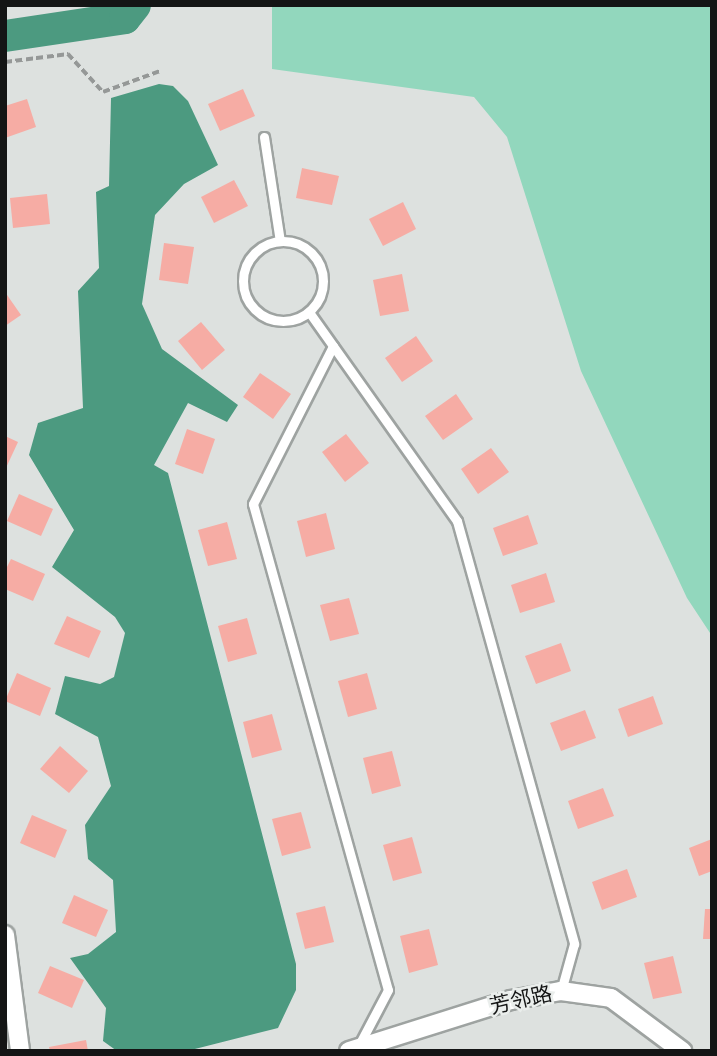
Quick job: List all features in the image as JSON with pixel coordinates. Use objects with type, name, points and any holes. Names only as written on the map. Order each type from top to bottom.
[{"type":"street","points":[[5,935],[20,1051]]},
{"type":"street","name":"芳邻路","points":[[353,1049],[511,1000],[561,991],[611,998],[682,1051]]},
{"type":"lane","points":[[264,137],[280,241]]},
{"type":"lane","points":[[280,241],[305,247],[320,265],[323,288],[318,301],[309,312],[295,320],[267,319],[254,310],[246,299],[242,278],[246,264],[254,252],[266,244],[280,241]]},
{"type":"lane","points":[[309,312],[457,522],[574,944],[561,991]]},
{"type":"lane","points":[[333,346],[253,504],[388,990],[353,1049]]},
{"type":"path","points":[[5,62],[68,54],[103,92],[160,71]]},
{"type":"shaded area","points":[[272,5],[712,5],[712,636],[687,598],[581,371],[507,137],[474,97],[272,69]]},
{"type":"shaded area","points":[[159,84],[173,86],[188,101],[218,165],[184,184],[155,215],[142,304],[162,349],[238,405],[227,422],[188,403],[154,465],[168,473],[296,964],[296,990],[278,1028],[187,1051],[117,1051],[103,1041],[106,1008],[70,958],[88,954],[116,932],[113,880],[88,859],[85,825],[111,786],[98,737],[55,714],[65,676],[100,684],[114,677],[125,633],[115,617],[52,567],[74,530],[29,455],[38,423],[83,408],[78,291],[99,268],[96,192],[109,186],[111,98]]},
{"type":"building","points":[[243,89],[255,116],[220,131],[208,104]]},
{"type":"building","points":[[27,99],[36,127],[5,138],[5,106]]},
{"type":"building","points":[[302,168],[339,176],[332,205],[296,198]]},
{"type":"building","points":[[234,180],[248,206],[214,223],[201,197]]},
{"type":"building","points":[[47,194],[50,224],[13,228],[10,198]]},
{"type":"building","points":[[403,202],[416,229],[383,246],[369,219]]},
{"type":"building","points":[[164,243],[194,247],[188,284],[159,280]]},
{"type":"building","points":[[402,274],[409,311],[380,316],[373,280]]},
{"type":"building","points":[[5,292],[21,315],[5,326]]},
{"type":"building","points":[[201,322],[225,350],[202,370],[178,341]]},
{"type":"building","points":[[416,336],[433,361],[402,382],[385,358]]},
{"type":"building","points":[[260,373],[291,394],[273,419],[243,397]]},
{"type":"building","points":[[456,394],[473,419],[443,440],[425,416]]},
{"type":"building","points":[[187,429],[215,439],[203,474],[175,464]]},
{"type":"building","points":[[346,434],[369,463],[345,482],[322,452]]},
{"type":"building","points":[[5,436],[18,442],[5,470]]},
{"type":"building","points":[[491,448],[509,472],[478,494],[461,469]]},
{"type":"building","points":[[19,494],[53,509],[41,536],[7,521]]},
{"type":"building","points":[[326,513],[335,549],[306,557],[297,521]]},
{"type":"building","points":[[528,515],[538,544],[503,556],[493,528]]},
{"type":"building","points":[[227,522],[237,559],[208,566],[198,530]]},
{"type":"building","points":[[11,559],[45,574],[33,601],[5,589],[5,571]]},
{"type":"building","points":[[546,573],[555,602],[520,613],[511,585]]},
{"type":"building","points":[[349,598],[359,634],[330,641],[320,605]]},
{"type":"building","points":[[67,616],[101,631],[89,658],[54,644]]},
{"type":"building","points":[[247,618],[257,654],[228,662],[218,626]]},
{"type":"building","points":[[561,643],[571,671],[536,684],[525,656]]},
{"type":"building","points":[[17,673],[51,688],[40,716],[5,701]]},
{"type":"building","points":[[367,673],[377,709],[348,717],[338,681]]},
{"type":"building","points":[[653,696],[663,724],[628,737],[618,709]]},
{"type":"building","points":[[585,710],[596,738],[561,751],[550,723]]},
{"type":"building","points":[[272,714],[282,750],[252,758],[243,722]]},
{"type":"building","points":[[60,746],[88,771],[69,793],[40,769]]},
{"type":"building","points":[[392,751],[401,786],[372,794],[363,758]]},
{"type":"building","points":[[603,788],[614,816],[578,829],[568,801]]},
{"type":"building","points":[[301,812],[311,848],[282,856],[272,819]]},
{"type":"building","points":[[32,815],[67,830],[55,858],[20,843]]},
{"type":"building","points":[[412,837],[422,873],[393,881],[383,845]]},
{"type":"building","points":[[712,839],[712,871],[699,876],[689,848]]},
{"type":"building","points":[[627,869],[637,897],[602,910],[592,882]]},
{"type":"building","points":[[74,895],[108,910],[96,937],[62,923]]},
{"type":"building","points":[[325,906],[334,942],[305,949],[296,913]]},
{"type":"building","points":[[705,909],[712,909],[712,939],[703,939]]},
{"type":"building","points":[[429,929],[438,965],[409,973],[400,936]]},
{"type":"building","points":[[673,956],[682,993],[653,999],[644,963]]},
{"type":"building","points":[[50,966],[84,980],[72,1008],[38,993]]},
{"type":"building","points":[[86,1040],[88,1051],[50,1051],[49,1047]]},
{"type":"waterway","points":[[5,36],[125,18],[135,5]]}]
